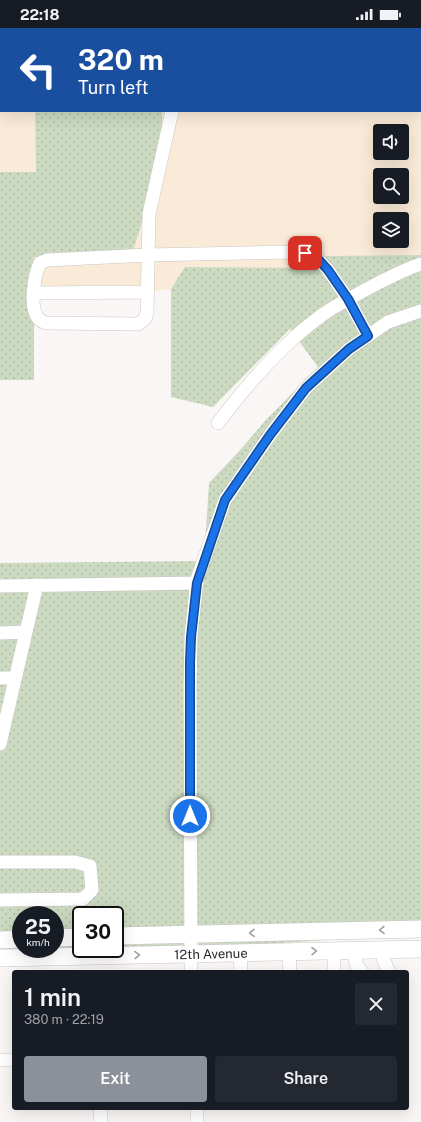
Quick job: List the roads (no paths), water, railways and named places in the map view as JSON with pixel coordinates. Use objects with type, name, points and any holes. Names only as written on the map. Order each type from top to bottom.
[{"type":"main road","name":"12th Avenue","points":[[124,936],[421,929]]},
{"type":"main road","points":[[0,940],[12,939]]},
{"type":"main road","name":"12th Avenue","points":[[0,958],[421,949]]},
{"type":"street","points":[[172,112],[149,214],[148,255],[148,292],[147,312],[145,319],[138,324],[46,323],[38,319],[35,311],[34,293],[36,272],[40,263],[47,260],[148,255],[291,252],[305,253],[318,259],[328,270],[348,299],[368,336]]},
{"type":"street","points":[[218,423],[237,398],[266,365],[306,328],[331,309],[348,299],[372,286],[421,264]]},
{"type":"street","points":[[34,293],[148,292]]},
{"type":"street","points":[[191,970],[191,637],[197,583],[225,500],[270,435],[306,388],[349,349],[388,322],[421,311]]},
{"type":"street","points":[[0,586],[197,583]]},
{"type":"street","points":[[0,744],[37,585]]},
{"type":"street","points":[[0,633],[26,632]]},
{"type":"street","points":[[0,678],[15,678]]},
{"type":"street","points":[[0,862],[75,862],[90,866],[92,890],[83,899],[0,900]]},
{"type":"street","points":[[353,950],[357,966],[360,970]]},
{"type":"street","points":[[381,950],[388,970]]},
{"type":"street","points":[[334,951],[334,970]]},
{"type":"street","points":[[289,952],[290,970]]},
{"type":"street","points":[[240,953],[241,970]]},
{"type":"street","points":[[0,1060],[12,1060]]},
{"type":"street","points":[[100,1110],[101,1122]]},
{"type":"street","points":[[197,1110],[197,1122]]}]
